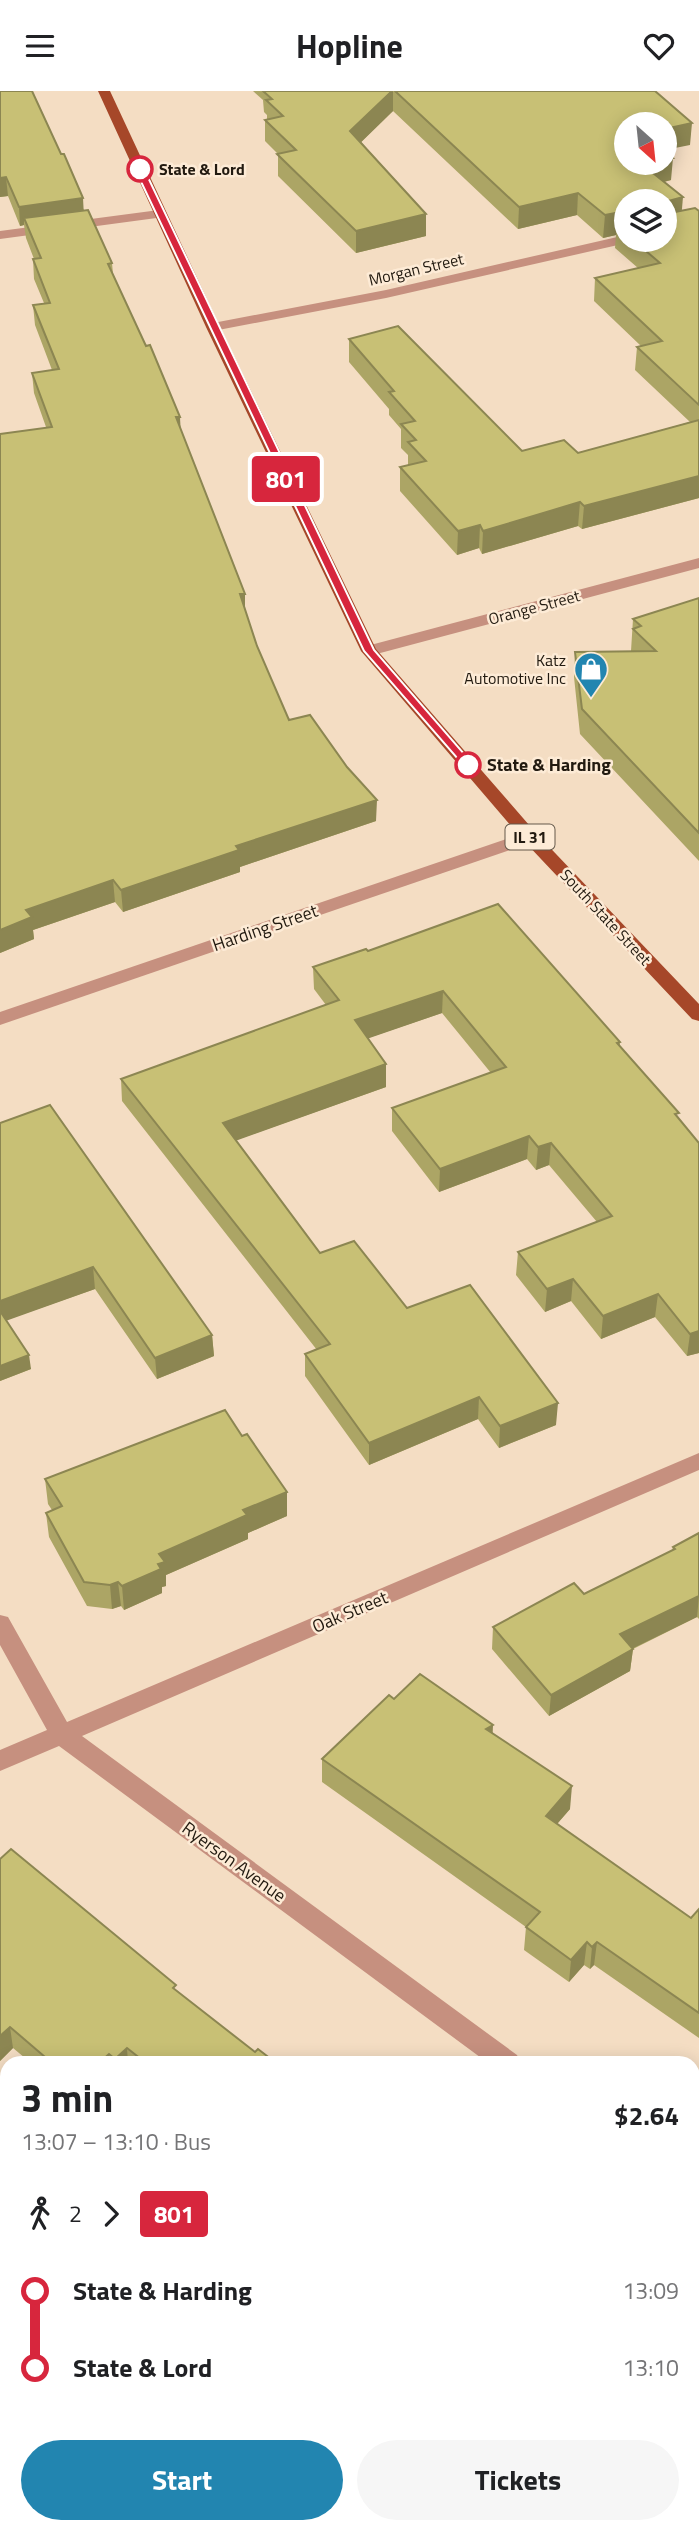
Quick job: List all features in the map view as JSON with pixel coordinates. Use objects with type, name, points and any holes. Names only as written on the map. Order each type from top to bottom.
[{"type":"main road","name":"South State Street","points":[[104,91],[159,214],[369,651],[530,837],[699,1015]]},
{"type":"street","points":[[0,235],[159,214]]},
{"type":"street","name":"Morgan Street","points":[[213,327],[386,295],[614,242]]},
{"type":"street","name":"Orange Street","points":[[369,651],[699,563]]},
{"type":"street","name":"Harding Street","points":[[0,1019],[530,837]]},
{"type":"street","name":"Oak Street","points":[[0,1762],[699,1461]]},
{"type":"street","name":"Ryerson Avenue","points":[[0,1624],[61,1734],[498,2056]]},
{"type":"building","points":[[0,91],[32,91],[83,198],[19,207],[6,177],[0,178]]},
{"type":"building","points":[[263,91],[392,91],[350,131],[426,214],[356,231],[277,154],[296,150],[265,120],[283,116],[266,100],[272,99]]},
{"type":"building","points":[[395,91],[655,91],[692,123],[677,126],[677,112],[614,112],[614,175],[656,175],[673,189],[614,189],[614,213],[605,215],[578,193],[519,207]]},
{"type":"building","points":[[695,208],[699,211],[699,405],[637,347],[662,341],[595,278],[660,263],[647,252],[677,252],[677,212]]},
{"type":"building","points":[[88,210],[112,263],[108,264],[146,346],[150,345],[180,417],[176,417],[245,594],[240,594],[257,646],[289,720],[310,715],[347,767],[377,800],[236,846],[239,850],[121,890],[113,880],[26,910],[32,917],[0,930],[0,434],[52,427],[32,373],[59,369],[33,305],[50,303],[33,259],[41,258],[24,218]]},
{"type":"building","points":[[398,326],[522,451],[564,440],[578,453],[699,420],[699,476],[584,506],[580,502],[483,531],[480,525],[458,531],[400,467],[426,461],[408,442],[416,440],[401,424],[415,421],[389,392],[394,391],[349,339]]},
{"type":"building","points":[[699,598],[699,833],[582,709],[575,652],[656,651],[633,629],[641,626],[633,619]]},
{"type":"building","points":[[498,904],[620,1042],[617,1043],[679,1113],[675,1114],[699,1143],[699,1331],[690,1334],[658,1294],[603,1316],[573,1279],[547,1289],[518,1252],[612,1216],[551,1143],[538,1147],[529,1136],[440,1169],[392,1108],[506,1067],[443,991],[355,1020],[386,1064],[223,1123],[320,1253],[354,1241],[407,1308],[470,1285],[558,1403],[500,1426],[479,1397],[369,1443],[305,1354],[330,1344],[121,1079],[339,1000],[313,967],[366,949],[368,951]]},
{"type":"building","points":[[50,1105],[212,1335],[155,1358],[93,1267],[0,1301],[0,1123]]},
{"type":"building","points":[[0,1311],[29,1355],[0,1366]]},
{"type":"building","points":[[225,1410],[242,1436],[247,1434],[287,1492],[243,1510],[247,1515],[159,1554],[165,1562],[158,1564],[161,1569],[122,1586],[118,1582],[110,1585],[84,1582],[46,1513],[62,1506],[45,1479]]},
{"type":"building","points":[[699,1533],[699,1596],[620,1634],[633,1649],[551,1695],[493,1627],[574,1583],[584,1594],[675,1549],[673,1547]]},
{"type":"building","points":[[420,1674],[493,1725],[486,1729],[572,1786],[546,1816],[691,1918],[699,1909],[699,2013],[597,1942],[592,1947],[587,1942],[571,1960],[526,1927],[540,1912],[322,1759],[389,1695],[394,1699]]},
{"type":"building","points":[[11,1849],[176,1985],[173,1988],[255,2052],[258,2049],[267,2056],[137,2056],[127,2048],[118,2056],[44,2056],[10,2027],[0,2036],[0,1859]]},
{"type":"bus line","name":"801","points":[[140,169],[224,352],[369,651],[468,765]]},
{"type":"place","name":"State & Lord","points":[[140,169]]},
{"type":"place","name":"Katz Automotive Inc","points":[[591,699]]},
{"type":"place","name":"State & Harding","points":[[468,765]]}]
